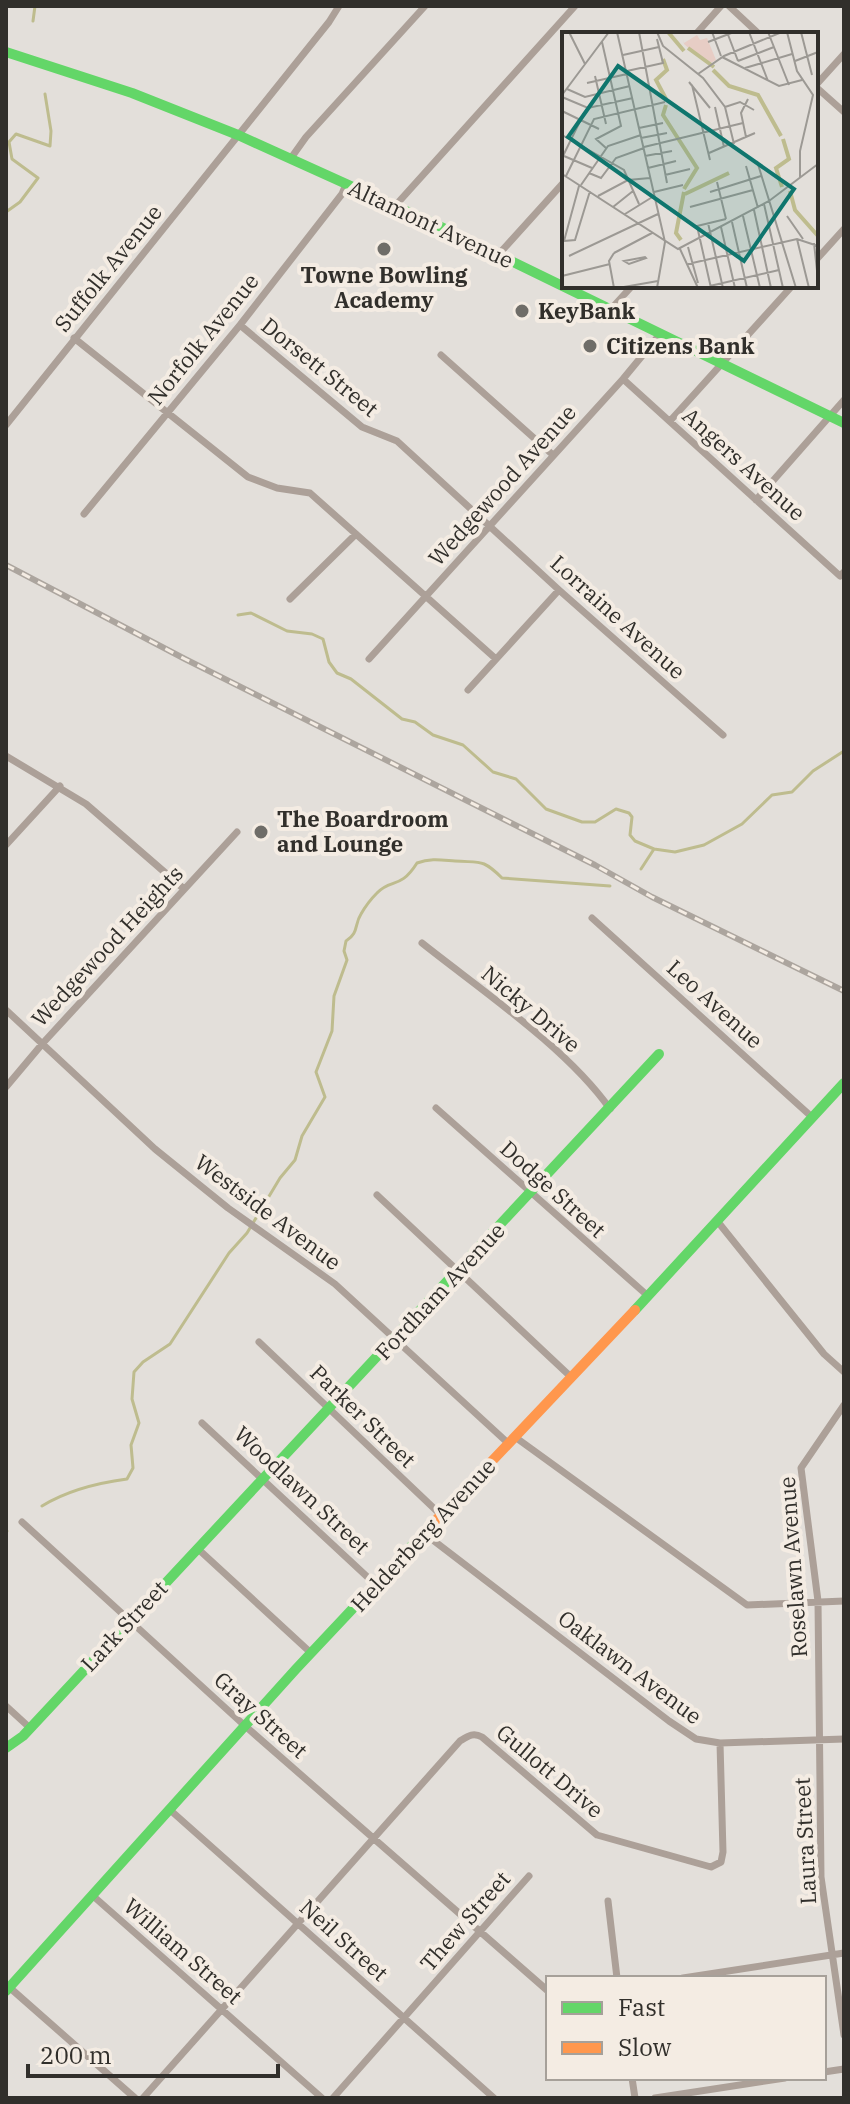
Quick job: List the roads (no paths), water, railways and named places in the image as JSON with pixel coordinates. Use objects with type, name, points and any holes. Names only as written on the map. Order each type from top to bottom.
[{"type":"street","name":"Suffolk Avenue","points":[[6,425],[339,6]]},
{"type":"street","points":[[291,158],[306,137],[425,6]]},
{"type":"street","points":[[395,206],[575,6]]},
{"type":"street","points":[[698,32],[721,6]]},
{"type":"street","points":[[729,6],[757,32]]},
{"type":"street","name":"Altamont Avenue","points":[[6,52],[132,93],[238,135],[562,286]]},
{"type":"street","points":[[818,84],[844,54]]},
{"type":"street","points":[[818,88],[844,112]]},
{"type":"street","name":"Norfolk Avenue","points":[[84,514],[240,325],[342,194],[346,184]]},
{"type":"street","points":[[498,255],[562,184]]},
{"type":"street","points":[[818,258],[844,229]]},
{"type":"street","name":"Altamont Avenue","points":[[567,288],[844,423]]},
{"type":"street","points":[[611,309],[630,288]]},
{"type":"street","points":[[670,421],[790,288]]},
{"type":"street","name":"Dorsett Street","points":[[240,325],[362,427],[397,441],[490,524]]},
{"type":"street","name":"Wedgewood Avenue","points":[[369,659],[661,333]]},
{"type":"street","points":[[74,338],[248,477],[277,488],[310,493],[496,659]]},
{"type":"street","points":[[441,355],[553,455]]},
{"type":"street","name":"Angers Avenue","points":[[623,379],[842,574]]},
{"type":"street","points":[[756,500],[844,400]]},
{"type":"street","name":"Lorraine Avenue","points":[[490,524],[559,590],[723,735]]},
{"type":"street","points":[[290,599],[356,534]]},
{"type":"street","points":[[468,690],[559,590]]},
{"type":"street","points":[[6,756],[60,786],[98,814],[184,889]]},
{"type":"street","points":[[6,845],[60,786]]},
{"type":"street","name":"Wedgewood Heights","points":[[6,1087],[237,832]]},
{"type":"street","name":"Leo Avenue","points":[[592,918],[813,1118]]},
{"type":"street","name":"Nicky Drive","points":[[422,943],[543,1040],[595,1087],[610,1109]]},
{"type":"street","name":"Westside Avenue","points":[[6,1010],[155,1149],[257,1229],[335,1284],[512,1440],[747,1605],[844,1601]]},
{"type":"street","name":"Fordham Avenue","points":[[218,1525],[659,1054]]},
{"type":"street","name":"Helderberg Avenue","points":[[8,1989],[244,1725],[844,1084]]},
{"type":"street","name":"Dodge Street","points":[[436,1108],[648,1296]]},
{"type":"street","points":[[377,1195],[571,1377]]},
{"type":"street","points":[[718,1222],[824,1354],[844,1372]]},
{"type":"street","name":"Parker Street","points":[[259,1342],[442,1516]]},
{"type":"street","name":"Roselawn Avenue","points":[[819,1739],[818,1601],[801,1468],[844,1405]]},
{"type":"street","name":"Woodlawn Street","points":[[202,1423],[376,1585]]},
{"type":"street","name":"Gray Street","points":[[22,1522],[244,1725],[546,1989]]},
{"type":"street","name":"Lark Street","points":[[6,1748],[30,1728],[218,1525]]},
{"type":"street","name":"Oaklawn Avenue","points":[[425,1534],[696,1739],[720,1743],[844,1739]]},
{"type":"street","points":[[197,1548],[311,1653]]},
{"type":"street","points":[[6,1706],[30,1728]]},
{"type":"street","name":"Gullott Drive","points":[[374,1839],[460,1741],[476,1734],[597,1835],[711,1867],[721,1862],[723,1852],[720,1743]]},
{"type":"street","name":"Laura Street","points":[[819,1739],[821,1877],[844,2035]]},
{"type":"street","name":"Neil Street","points":[[169,1809],[494,2098]]},
{"type":"street","points":[[143,2098],[374,1839]]},
{"type":"street","name":"Thew Street","points":[[333,2098],[529,1876]]},
{"type":"street","name":"William Street","points":[[92,1895],[322,2098]]},
{"type":"street","points":[[608,1901],[617,1976]]},
{"type":"street","points":[[696,1976],[844,1953]]},
{"type":"street","points":[[8,1989],[135,2098]]},
{"type":"street","points":[[655,2098],[772,2080]]},
{"type":"waterway","points":[[33,21],[35,6]]},
{"type":"waterway","points":[[6,212],[20,202],[38,178],[12,159],[9,142],[16,134],[50,146],[51,131],[45,94]]},
{"type":"waterway","points":[[238,615],[251,613],[287,631],[312,634],[323,639],[329,662],[337,673],[351,679],[402,719],[415,722],[433,735],[463,745],[493,772],[516,779],[546,809],[582,822],[595,822],[616,809],[629,813],[632,817],[630,835],[635,841],[654,849]]},
{"type":"waterway","points":[[641,869],[654,849],[675,852],[704,845],[742,824],[772,795],[792,792],[813,771],[844,751]]},
{"type":"waterway","points":[[42,1506],[83,1488],[127,1479],[133,1468],[131,1445],[139,1423],[132,1399],[134,1372],[170,1344],[295,1160],[302,1136],[325,1097],[316,1072],[332,1031],[334,996],[347,960],[344,951],[346,941],[353,935],[361,914],[375,895],[406,877],[417,863],[431,860],[480,863],[502,878],[610,886]]},
{"type":"railway","points":[[6,565],[185,659],[595,865],[652,897],[844,991]]},
{"type":"place","name":"Towne Bowling Academy","points":[[384,249]]},
{"type":"place","name":"KeyBank","points":[[522,311]]},
{"type":"place","name":"Citizens Bank","points":[[590,346]]},
{"type":"place","name":"The Boardroom and Lounge","points":[[261,832]]}]
